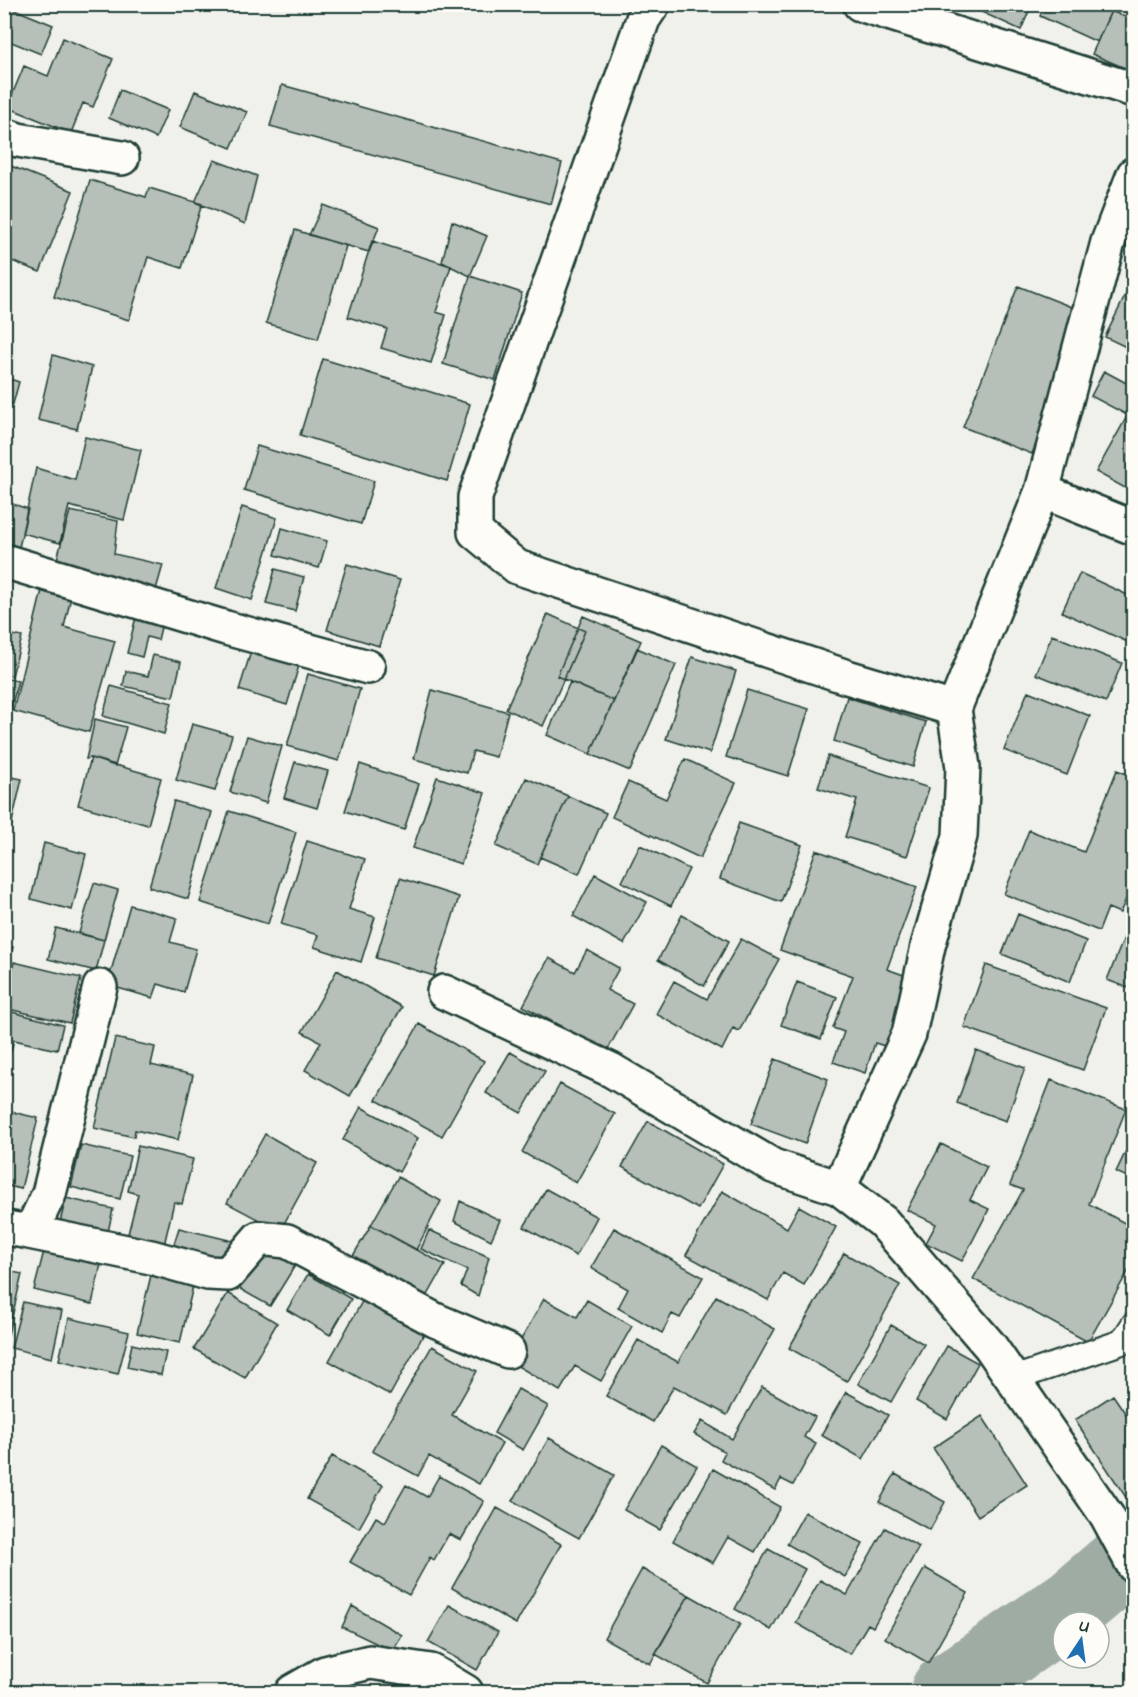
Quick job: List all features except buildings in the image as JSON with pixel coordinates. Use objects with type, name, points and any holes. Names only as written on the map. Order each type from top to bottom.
[{"type":"street","points":[[653,4],[643,19],[474,497],[475,532],[517,567],[847,677],[954,709]]},
{"type":"street","points":[[860,4],[936,16],[1134,90]]},
{"type":"street","points":[[4,135],[18,140],[122,158]]},
{"type":"street","points":[[839,1188],[909,1035],[928,946],[960,836],[963,767],[954,709],[1042,491],[1108,242],[1134,174]]},
{"type":"street","points":[[1042,491],[1134,528]]},
{"type":"street","points":[[4,561],[226,628],[368,667]]},
{"type":"street","points":[[14,1229],[35,1223],[49,1194],[100,987]]},
{"type":"street","points":[[444,992],[611,1070],[773,1166],[839,1188],[883,1222],[990,1346],[1107,1516],[1134,1566]]},
{"type":"street","points":[[14,1229],[151,1257],[208,1273],[228,1274],[260,1238],[287,1241],[435,1320],[508,1351]]},
{"type":"street","points":[[292,1692],[326,1673],[370,1662],[431,1671],[466,1692]]},
{"type":"lane","points":[[1013,1379],[1122,1342],[1134,1324]]},
{"type":"waterway","points":[[947,1692],[1074,1604],[1134,1553]]}]
